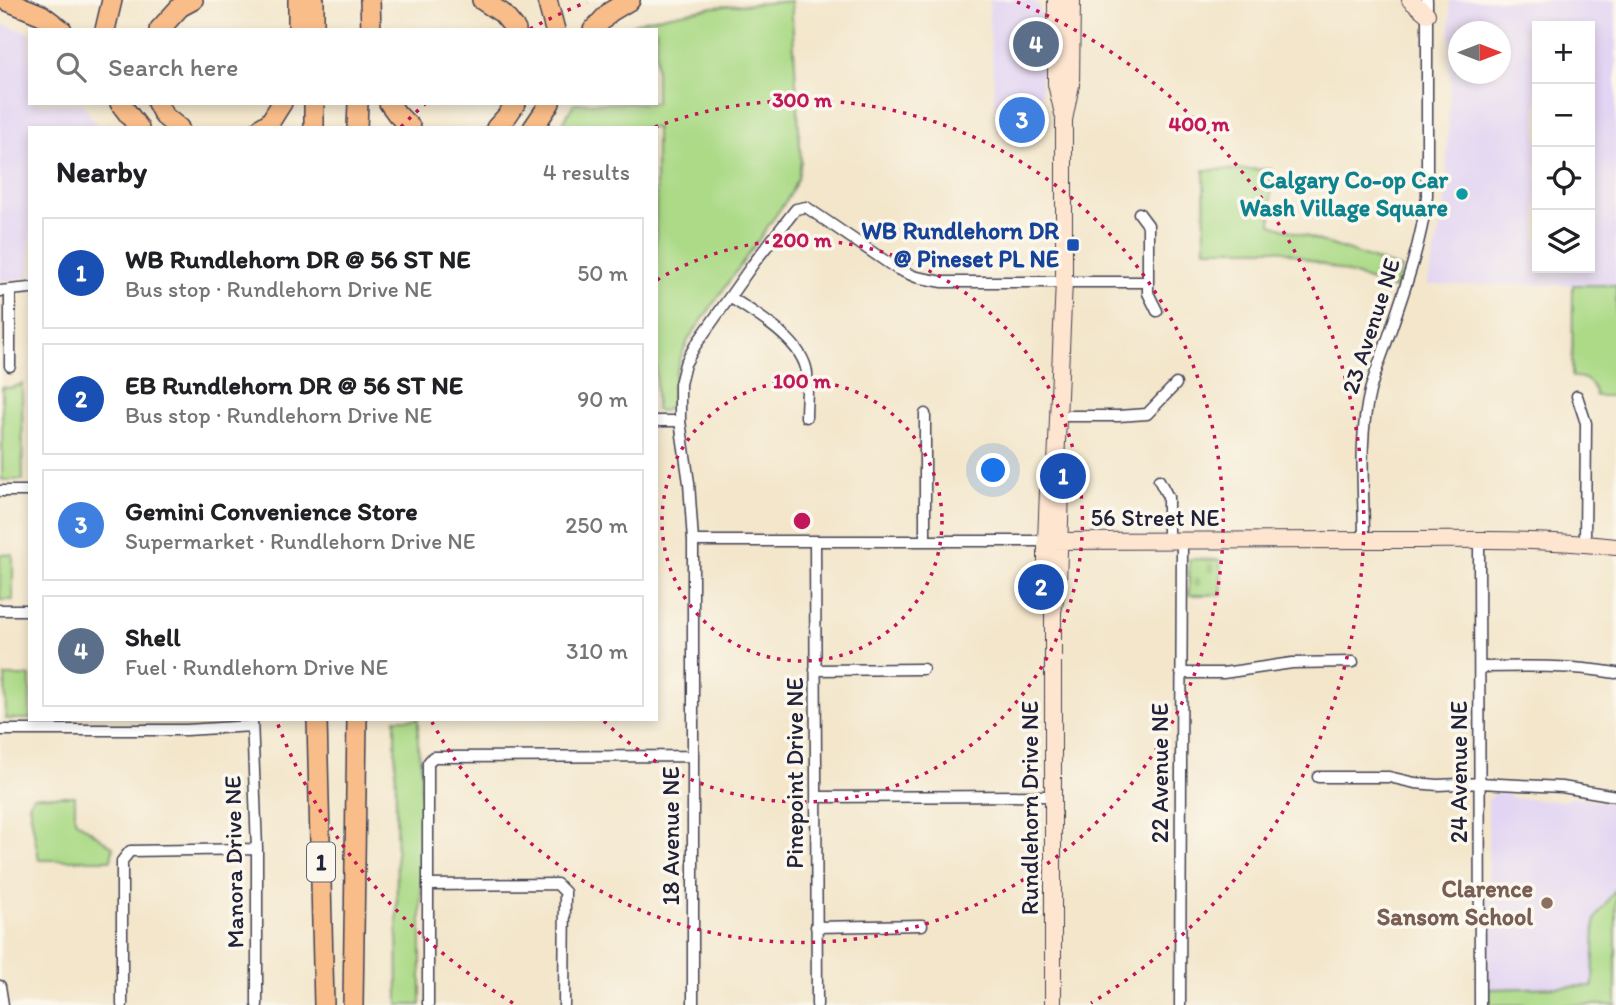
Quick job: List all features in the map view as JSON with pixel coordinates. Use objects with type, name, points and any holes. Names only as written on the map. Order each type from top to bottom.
[{"type":"highway","points":[[5,0],[35,12],[59,28]]},
{"type":"highway","points":[[106,28],[112,0]]},
{"type":"highway","points":[[161,28],[180,7],[193,0]]},
{"type":"highway","points":[[298,0],[298,28]]},
{"type":"highway","points":[[314,0],[314,28]]},
{"type":"highway","points":[[358,0],[358,28]]},
{"type":"highway","points":[[370,0],[371,28]]},
{"type":"highway","points":[[482,0],[502,13],[514,28]]},
{"type":"highway","points":[[547,0],[554,28]]},
{"type":"highway","points":[[595,28],[610,12],[631,0]]},
{"type":"highway","points":[[122,105],[138,126]]},
{"type":"highway","points":[[158,105],[164,116],[176,126]]},
{"type":"highway","points":[[264,126],[270,122],[281,105]]},
{"type":"highway","points":[[314,105],[314,126]]},
{"type":"highway","points":[[358,105],[358,126]]},
{"type":"highway","points":[[390,105],[409,126]]},
{"type":"highway","points":[[498,126],[515,105]]},
{"type":"highway","points":[[533,126],[541,105]]},
{"type":"highway","points":[[533,126],[549,105]]},
{"type":"highway","name":"1","points":[[317,721],[324,1005]]},
{"type":"highway","name":"1","points":[[353,1005],[358,721]]},
{"type":"street","name":"Rundlehorn Drive NE","points":[[1056,0],[1056,84],[1064,120]]},
{"type":"street","name":"Rundlehorn Drive NE","points":[[1053,1005],[1053,612],[1058,583],[1052,541],[1060,490],[1055,464],[1064,281],[1064,120],[1071,85],[1072,0]]},
{"type":"street","points":[[1410,0],[1427,7]]},
{"type":"street","name":"23 Avenue NE","points":[[1364,540],[1365,414],[1416,253],[1427,196],[1427,7]]},
{"type":"street","name":"18 Avenue NE","points":[[693,1005],[693,541],[689,483],[680,421],[680,384],[685,364],[695,346],[796,209],[806,207],[897,269],[916,277],[943,282],[1148,282]]},
{"type":"street","points":[[1139,213],[1148,225],[1148,293],[1157,311]]},
{"type":"street","points":[[10,366],[5,291],[28,288]]},
{"type":"street","points":[[730,297],[780,332],[800,352],[807,370],[806,417]]},
{"type":"street","points":[[1058,416],[1147,414],[1176,384]]},
{"type":"street","points":[[1577,396],[1586,423],[1585,543]]},
{"type":"street","points":[[925,414],[925,540]]},
{"type":"street","points":[[658,421],[680,421]]},
{"type":"street","name":"22 Avenue NE","points":[[1159,480],[1168,497],[1175,542],[1181,674],[1180,1005]]},
{"type":"street","points":[[0,491],[28,491]]},
{"type":"street","name":"56 Street NE","points":[[693,541],[1479,540],[1585,543],[1616,547]]},
{"type":"street","name":"24 Avenue NE","points":[[1479,540],[1480,1005]]},
{"type":"street","name":"Pinepoint Drive NE","points":[[815,541],[817,1005]]},
{"type":"street","points":[[0,610],[28,610]]},
{"type":"street","points":[[1181,674],[1223,673],[1292,663],[1353,662]]},
{"type":"street","points":[[1480,667],[1588,668],[1616,673]]},
{"type":"street","points":[[815,670],[923,669]]},
{"type":"street","points":[[0,730],[186,730],[252,723]]},
{"type":"street","name":"Manora Drive NE","points":[[252,723],[257,849],[257,1005]]},
{"type":"street","points":[[428,1005],[428,763],[433,757],[692,756]]},
{"type":"street","points":[[1318,777],[1389,777],[1438,785],[1480,783],[1562,787],[1616,796]]},
{"type":"street","points":[[816,797],[1054,796]]},
{"type":"street","points":[[122,1005],[122,861],[130,851],[257,849]]},
{"type":"street","points":[[428,886],[557,884],[565,892],[564,1005]]},
{"type":"street","points":[[816,927],[922,926]]},
{"type":"street","points":[[0,986],[3,1005]]},
{"type":"shaded area","points":[[990,0],[1032,0],[1040,7],[1042,136],[1014,137],[1013,131],[997,132]]},
{"type":"shaded area","points":[[1450,0],[1616,0],[1616,285],[1427,285],[1445,206],[1450,84],[1511,84],[1511,21],[1450,21]]},
{"type":"shaded area","points":[[0,23],[28,32],[28,105],[83,105],[98,126],[28,126],[28,276],[0,281]]},
{"type":"shaded area","name":"Clarence Sansom School","points":[[1499,792],[1513,798],[1563,801],[1572,797],[1616,804],[1616,888],[1595,919],[1593,986],[1489,989],[1488,801],[1492,795]]},
{"type":"green space","points":[[791,1],[801,161],[798,178],[790,195],[688,340],[676,371],[671,405],[664,411],[658,410],[658,126],[561,126],[573,105],[658,105],[658,28],[626,28],[644,20],[714,7]]},
{"type":"green space","points":[[1271,169],[1271,224],[1401,269],[1395,289],[1278,249],[1205,249],[1204,170]]},
{"type":"green space","points":[[1573,285],[1616,285],[1616,396],[1596,396],[1588,381],[1572,377]]},
{"type":"green space","points":[[22,384],[23,480],[2,480],[2,387],[11,388]]},
{"type":"green space","points":[[0,554],[13,555],[13,600],[0,600]]},
{"type":"green space","points":[[1189,559],[1220,560],[1222,595],[1189,595]]},
{"type":"green space","points":[[5,676],[28,676],[28,719],[6,719]]},
{"type":"green space","points":[[395,721],[418,721],[421,765],[421,1005],[398,1005]]},
{"type":"green space","points":[[33,796],[75,796],[75,820],[113,847],[111,860],[39,860],[29,804]]},
{"type":"green space","points":[[1616,888],[1616,1005],[1490,1005],[1489,989],[1593,986],[1595,919]]},
{"type":"place","name":"Shell","points":[[1036,44]]},
{"type":"place","name":"Gemini Convenience Store","points":[[1022,120]]},
{"type":"place","name":"Calgary Co-op Car Wash Village Square","points":[[1462,194]]},
{"type":"place","name":"WB Rundlehorn DR @ Pineset PL NE","points":[[1073,245]]},
{"type":"place","name":"WB Rundlehorn DR @ 56 ST NE","points":[[1063,476]]},
{"type":"place","name":"EB Rundlehorn DR @ 56 ST NE","points":[[1041,587]]},
{"type":"place","name":"Clarence Sansom School","points":[[1547,903]]}]
